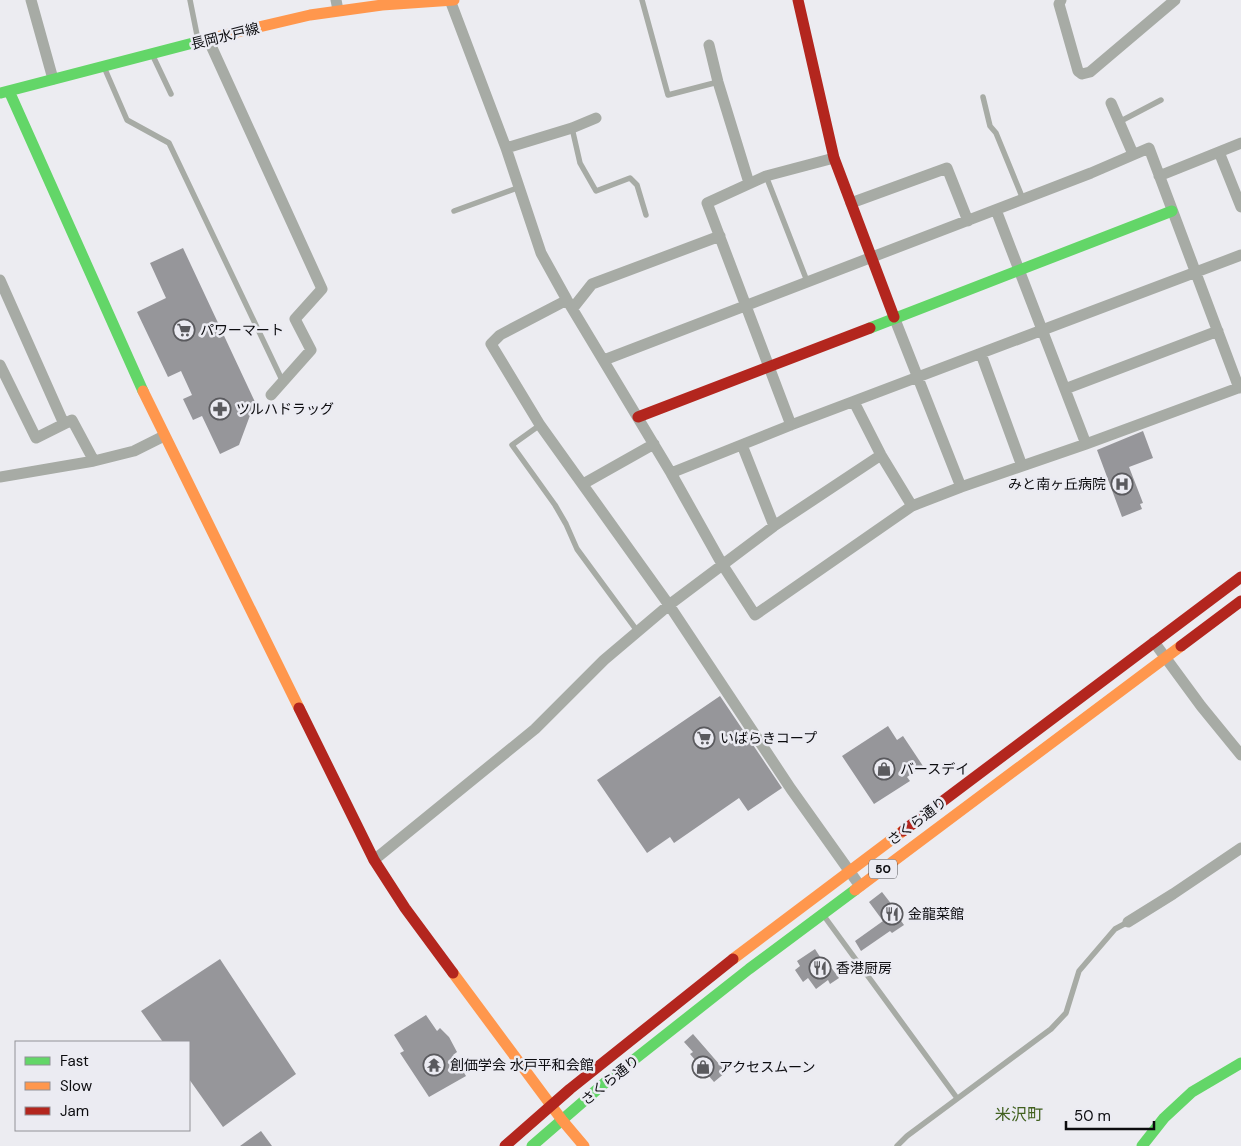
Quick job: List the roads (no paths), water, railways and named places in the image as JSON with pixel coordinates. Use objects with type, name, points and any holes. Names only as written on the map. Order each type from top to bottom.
[{"type":"main road","name":"長岡水戸線","points":[[5,93],[53,79],[310,15],[337,5],[454,0]]},
{"type":"main road","points":[[798,0],[834,158],[894,317]]},
{"type":"main road","points":[[5,93],[164,436],[374,860],[405,908],[551,1106],[584,1146]]},
{"type":"main road","points":[[638,416],[1172,211]]},
{"type":"main road","name":"さくら通り","points":[[506,1146],[578,1083],[739,954],[1241,577]]},
{"type":"main road","name":"さくら通り","points":[[532,1146],[607,1081],[749,968],[1241,601]]},
{"type":"main road","points":[[1142,1146],[1164,1118],[1192,1092],[1241,1063]]},
{"type":"street","points":[[31,0],[53,79]]},
{"type":"street","points":[[450,0],[506,148],[541,253],[570,304],[604,360],[638,416],[722,564],[755,615],[912,506],[1240,388],[1149,148],[996,210],[604,360]]},
{"type":"street","points":[[1061,0],[1059,4],[1078,71],[1082,74],[1090,72],[1175,0]]},
{"type":"street","points":[[204,41],[322,289],[295,319],[311,350],[271,395]]},
{"type":"street","points":[[710,44],[718,82],[749,183]]},
{"type":"street","points":[[1111,103],[1133,154]]},
{"type":"street","points":[[506,148],[572,128],[596,118]]},
{"type":"street","points":[[1159,176],[1241,143]]},
{"type":"street","points":[[1219,152],[1241,207]]},
{"type":"street","points":[[791,425],[707,203],[766,176],[834,158]]},
{"type":"street","points":[[851,203],[948,168],[968,220]]},
{"type":"street","points":[[996,210],[1086,444]]},
{"type":"street","points":[[720,236],[592,284],[570,304],[500,335],[491,344],[540,425],[669,605],[791,788],[860,886]]},
{"type":"street","points":[[671,473],[791,425],[1241,255]]},
{"type":"street","points":[[0,280],[64,424]]},
{"type":"street","points":[[894,317],[961,487]]},
{"type":"street","points":[[1066,389],[1218,331]]},
{"type":"street","points":[[981,354],[1022,466]]},
{"type":"street","points":[[0,365],[36,438],[72,420],[94,461]]},
{"type":"street","points":[[854,402],[881,455],[912,506]]},
{"type":"street","points":[[0,477],[94,461],[134,451],[164,436]]},
{"type":"street","points":[[582,484],[654,444]]},
{"type":"street","points":[[742,445],[774,526]]},
{"type":"street","points":[[374,860],[535,729],[604,660],[669,605],[774,526],[881,455]]},
{"type":"street","points":[[1154,642],[1241,755]]},
{"type":"street","points":[[1128,922],[1241,848]]},
{"type":"lane","points":[[190,0],[204,41]]},
{"type":"lane","points":[[642,0],[668,95],[718,82]]},
{"type":"lane","points":[[152,54],[171,94]]},
{"type":"lane","points":[[104,67],[127,120],[169,143],[283,382]]},
{"type":"lane","points":[[983,97],[990,126],[996,133],[1022,199]]},
{"type":"lane","points":[[1119,122],[1161,100]]},
{"type":"lane","points":[[572,128],[580,163],[596,191],[630,178],[637,185],[646,215]]},
{"type":"lane","points":[[766,176],[807,281]]},
{"type":"lane","points":[[454,210],[520,187]]},
{"type":"lane","points":[[540,425],[512,445],[555,505],[577,549],[638,632]]},
{"type":"lane","points":[[823,914],[957,1098]]},
{"type":"lane","points":[[897,1146],[907,1136],[957,1098],[1051,1029],[1066,1013],[1079,970],[1115,929],[1128,922]]},
{"type":"place","name":"パワーマート","points":[[184,330]]},
{"type":"place","name":"ツルハドラッグ","points":[[220,409]]},
{"type":"place","name":"みと南ヶ丘病院","points":[[1122,484]]},
{"type":"place","name":"いばらきコープ","points":[[704,738]]},
{"type":"place","name":"バースデイ","points":[[884,769]]},
{"type":"place","name":"金龍菜館","points":[[892,914]]},
{"type":"place","name":"香港厨房","points":[[820,968]]},
{"type":"place","name":"創価学会 水戸平和会館","points":[[434,1065]]},
{"type":"place","name":"アクセスムーン","points":[[703,1067]]},
{"type":"district","name":"米沢町","points":[[1019,1114]]}]
